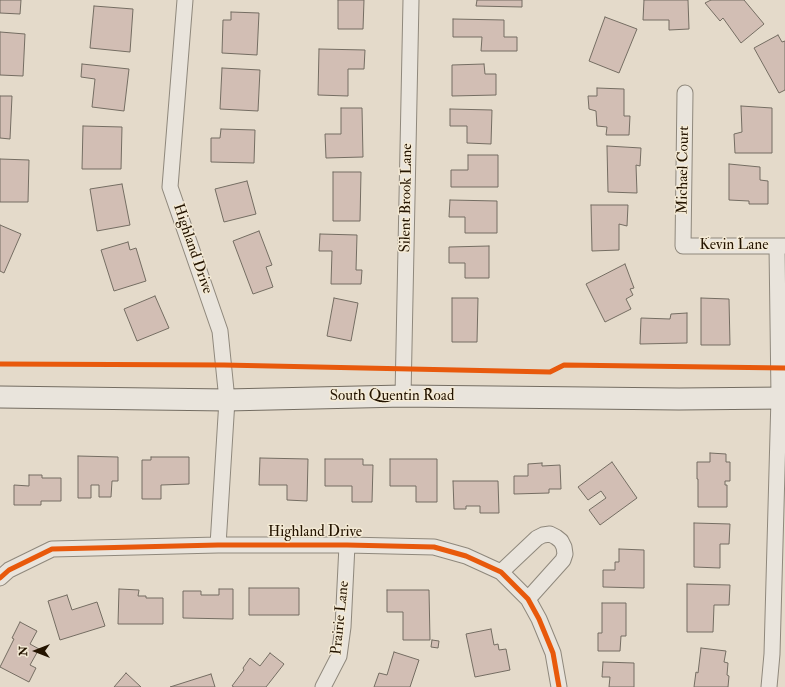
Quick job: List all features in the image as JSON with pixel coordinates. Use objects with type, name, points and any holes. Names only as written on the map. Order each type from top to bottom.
[{"type":"main road","name":"South Quentin Road","points":[[0,397],[227,400],[403,396],[679,399],[782,398]]},
{"type":"street","name":"Highland Drive","points":[[185,0],[170,187],[220,331],[227,400],[218,545]]},
{"type":"street","name":"Silent Brook Lane","points":[[403,396],[411,0]]},
{"type":"street","name":"Michael Court","points":[[683,246],[685,93]]},
{"type":"street","name":"Kevin Lane","points":[[683,246],[781,246]]},
{"type":"street","points":[[769,687],[772,654],[782,398],[781,246]]},
{"type":"street","points":[[501,572],[537,538],[550,534],[556,536],[562,541],[565,554],[563,560],[528,599]]},
{"type":"street","name":"Highland Drive","points":[[0,578],[9,570],[52,549],[218,545],[434,547],[466,556],[501,572],[528,599],[539,619],[553,653],[559,687]]},
{"type":"street","name":"Prairie Lane","points":[[323,687],[339,656],[343,627],[346,545]]},
{"type":"building","points":[[0,0],[21,0],[20,14],[0,13]]},
{"type":"building","points":[[338,0],[364,0],[363,29],[338,29]]},
{"type":"building","points":[[477,0],[522,0],[522,7],[476,6]]},
{"type":"building","points":[[644,0],[688,0],[689,29],[669,30],[669,20],[643,20]]},
{"type":"building","points":[[711,0],[744,0],[764,24],[741,43],[723,18],[720,21],[705,3]]},
{"type":"building","points":[[94,6],[133,9],[130,52],[90,48]]},
{"type":"building","points":[[231,12],[259,13],[257,55],[222,53],[223,20],[231,20]]},
{"type":"building","points":[[605,17],[637,29],[619,73],[589,61]]},
{"type":"building","points":[[453,19],[504,20],[504,37],[517,37],[517,51],[481,51],[482,37],[453,37]]},
{"type":"building","points":[[0,32],[25,34],[23,76],[0,75]]},
{"type":"building","points":[[778,35],[782,42],[785,41],[785,90],[779,93],[754,48]]},
{"type":"building","points":[[319,49],[365,50],[364,69],[348,69],[348,96],[318,95]]},
{"type":"building","points":[[82,64],[129,69],[124,111],[92,107],[95,79],[81,77]]},
{"type":"building","points":[[484,64],[485,74],[496,74],[496,95],[452,96],[452,65]]},
{"type":"building","points":[[222,68],[260,70],[258,111],[220,109]]},
{"type":"building","points":[[597,88],[624,89],[624,116],[630,116],[629,135],[606,135],[607,127],[597,126],[596,111],[589,109],[588,96],[597,96]]},
{"type":"building","points":[[0,96],[12,96],[10,139],[0,138]]},
{"type":"building","points":[[741,106],[772,108],[772,153],[735,153],[734,134],[742,132]]},
{"type":"building","points":[[341,108],[362,108],[363,157],[326,158],[325,134],[341,134]]},
{"type":"building","points":[[450,109],[492,110],[491,144],[467,143],[467,126],[450,126]]},
{"type":"building","points":[[83,126],[122,127],[121,169],[82,169]]},
{"type":"building","points":[[221,129],[255,130],[254,163],[211,162],[211,138],[220,138]]},
{"type":"building","points":[[607,146],[641,148],[640,166],[636,165],[637,193],[608,192]]},
{"type":"building","points":[[468,155],[498,155],[498,187],[451,187],[451,170],[468,170]]},
{"type":"building","points":[[0,159],[29,160],[28,202],[0,202]]},
{"type":"building","points":[[729,164],[760,167],[760,180],[768,181],[768,204],[749,204],[749,201],[729,200]]},
{"type":"building","points":[[333,172],[361,172],[360,221],[333,221]]},
{"type":"building","points":[[247,181],[256,214],[224,222],[215,189]]},
{"type":"building","points":[[122,184],[130,225],[97,231],[90,189]]},
{"type":"building","points":[[450,200],[497,201],[497,233],[465,233],[465,217],[449,217]]},
{"type":"building","points":[[591,205],[628,205],[627,226],[619,224],[619,250],[592,251]]},
{"type":"building","points":[[0,225],[21,234],[4,273],[0,271]]},
{"type":"building","points":[[259,231],[272,265],[266,267],[273,287],[253,294],[233,241]]},
{"type":"building","points":[[320,234],[357,235],[356,270],[362,270],[361,284],[331,284],[332,251],[319,251]]},
{"type":"building","points":[[128,242],[130,250],[136,248],[146,281],[114,291],[101,250]]},
{"type":"building","points":[[489,246],[489,278],[465,278],[465,263],[449,263],[449,247]]},
{"type":"building","points":[[625,264],[634,288],[630,289],[633,295],[626,299],[631,309],[605,322],[586,284]]},
{"type":"building","points":[[155,296],[169,328],[137,341],[124,309]]},
{"type":"building","points":[[334,298],[358,303],[351,341],[327,336]]},
{"type":"building","points":[[452,298],[478,298],[477,342],[452,342]]},
{"type":"building","points":[[701,298],[729,299],[730,345],[701,345]]},
{"type":"building","points":[[687,313],[687,343],[640,344],[641,318],[670,319],[671,314]]},
{"type":"building","points":[[710,453],[726,454],[726,462],[730,462],[730,481],[725,481],[725,485],[727,485],[727,507],[698,507],[697,462],[710,462]]},
{"type":"building","points":[[78,456],[118,457],[118,481],[112,481],[111,497],[99,497],[99,485],[91,485],[91,498],[78,498]]},
{"type":"building","points":[[151,457],[189,457],[189,484],[161,485],[161,499],[142,499],[142,460],[151,460]]},
{"type":"building","points":[[260,458],[308,459],[307,501],[287,500],[287,485],[259,485]]},
{"type":"building","points":[[325,459],[363,459],[363,465],[373,465],[372,502],[352,502],[352,486],[325,486]]},
{"type":"building","points":[[390,459],[437,459],[437,502],[416,502],[416,486],[390,486]]},
{"type":"building","points":[[612,462],[637,498],[600,525],[589,510],[606,498],[601,491],[588,500],[578,487]]},
{"type":"building","points":[[542,463],[542,466],[560,465],[561,489],[549,489],[549,493],[514,494],[514,476],[528,476],[528,464]]},
{"type":"building","points":[[29,475],[42,475],[42,478],[61,478],[61,501],[41,501],[41,505],[14,505],[14,485],[29,486]]},
{"type":"building","points":[[453,481],[498,481],[499,513],[480,513],[480,506],[466,506],[466,509],[454,509]]},
{"type":"building","points":[[694,523],[730,524],[729,544],[720,544],[720,568],[694,567]]},
{"type":"building","points":[[619,549],[644,550],[644,588],[603,587],[603,570],[615,570],[615,562],[619,562]]},
{"type":"building","points":[[687,584],[730,585],[729,605],[714,605],[713,632],[687,632]]},
{"type":"building","points":[[249,588],[299,588],[299,615],[249,615]]},
{"type":"building","points":[[119,589],[139,590],[138,596],[146,596],[146,598],[163,598],[163,624],[118,624]]},
{"type":"building","points":[[219,589],[233,589],[233,619],[183,618],[183,591],[201,591],[201,595],[219,595]]},
{"type":"building","points":[[387,590],[429,590],[430,640],[403,640],[403,612],[387,612]]},
{"type":"building","points":[[67,595],[72,610],[97,602],[105,626],[60,640],[48,601]]},
{"type":"building","points":[[602,603],[626,603],[626,636],[621,636],[620,651],[598,651],[598,633],[602,633]]},
{"type":"building","points":[[20,622],[37,631],[30,644],[39,649],[30,665],[36,668],[29,682],[0,667],[14,639],[12,638]]},
{"type":"building","points":[[491,629],[494,645],[498,644],[499,650],[506,649],[510,670],[475,677],[466,634]]},
{"type":"building","points":[[432,640],[439,641],[438,648],[431,647]]},
{"type":"building","points":[[701,648],[726,651],[724,662],[728,663],[728,687],[694,687],[696,672],[698,673]]},
{"type":"building","points":[[394,652],[419,660],[410,687],[374,687],[379,673],[387,675]]},
{"type":"building","points":[[270,653],[284,664],[266,687],[232,686],[244,670],[243,668],[250,658],[260,666]]},
{"type":"building","points":[[603,662],[634,663],[634,687],[609,687],[610,677],[602,677]]},
{"type":"building","points":[[126,673],[141,687],[114,687]]},
{"type":"building","points":[[211,674],[215,687],[170,687]]},
{"type":"cycle path","points":[[0,364],[224,365],[550,372],[564,365],[785,368]]},
{"type":"cycle path","points":[[0,578],[9,570],[52,549],[218,545],[434,547],[466,556],[501,572],[528,599],[539,619],[553,653],[559,687]]}]
